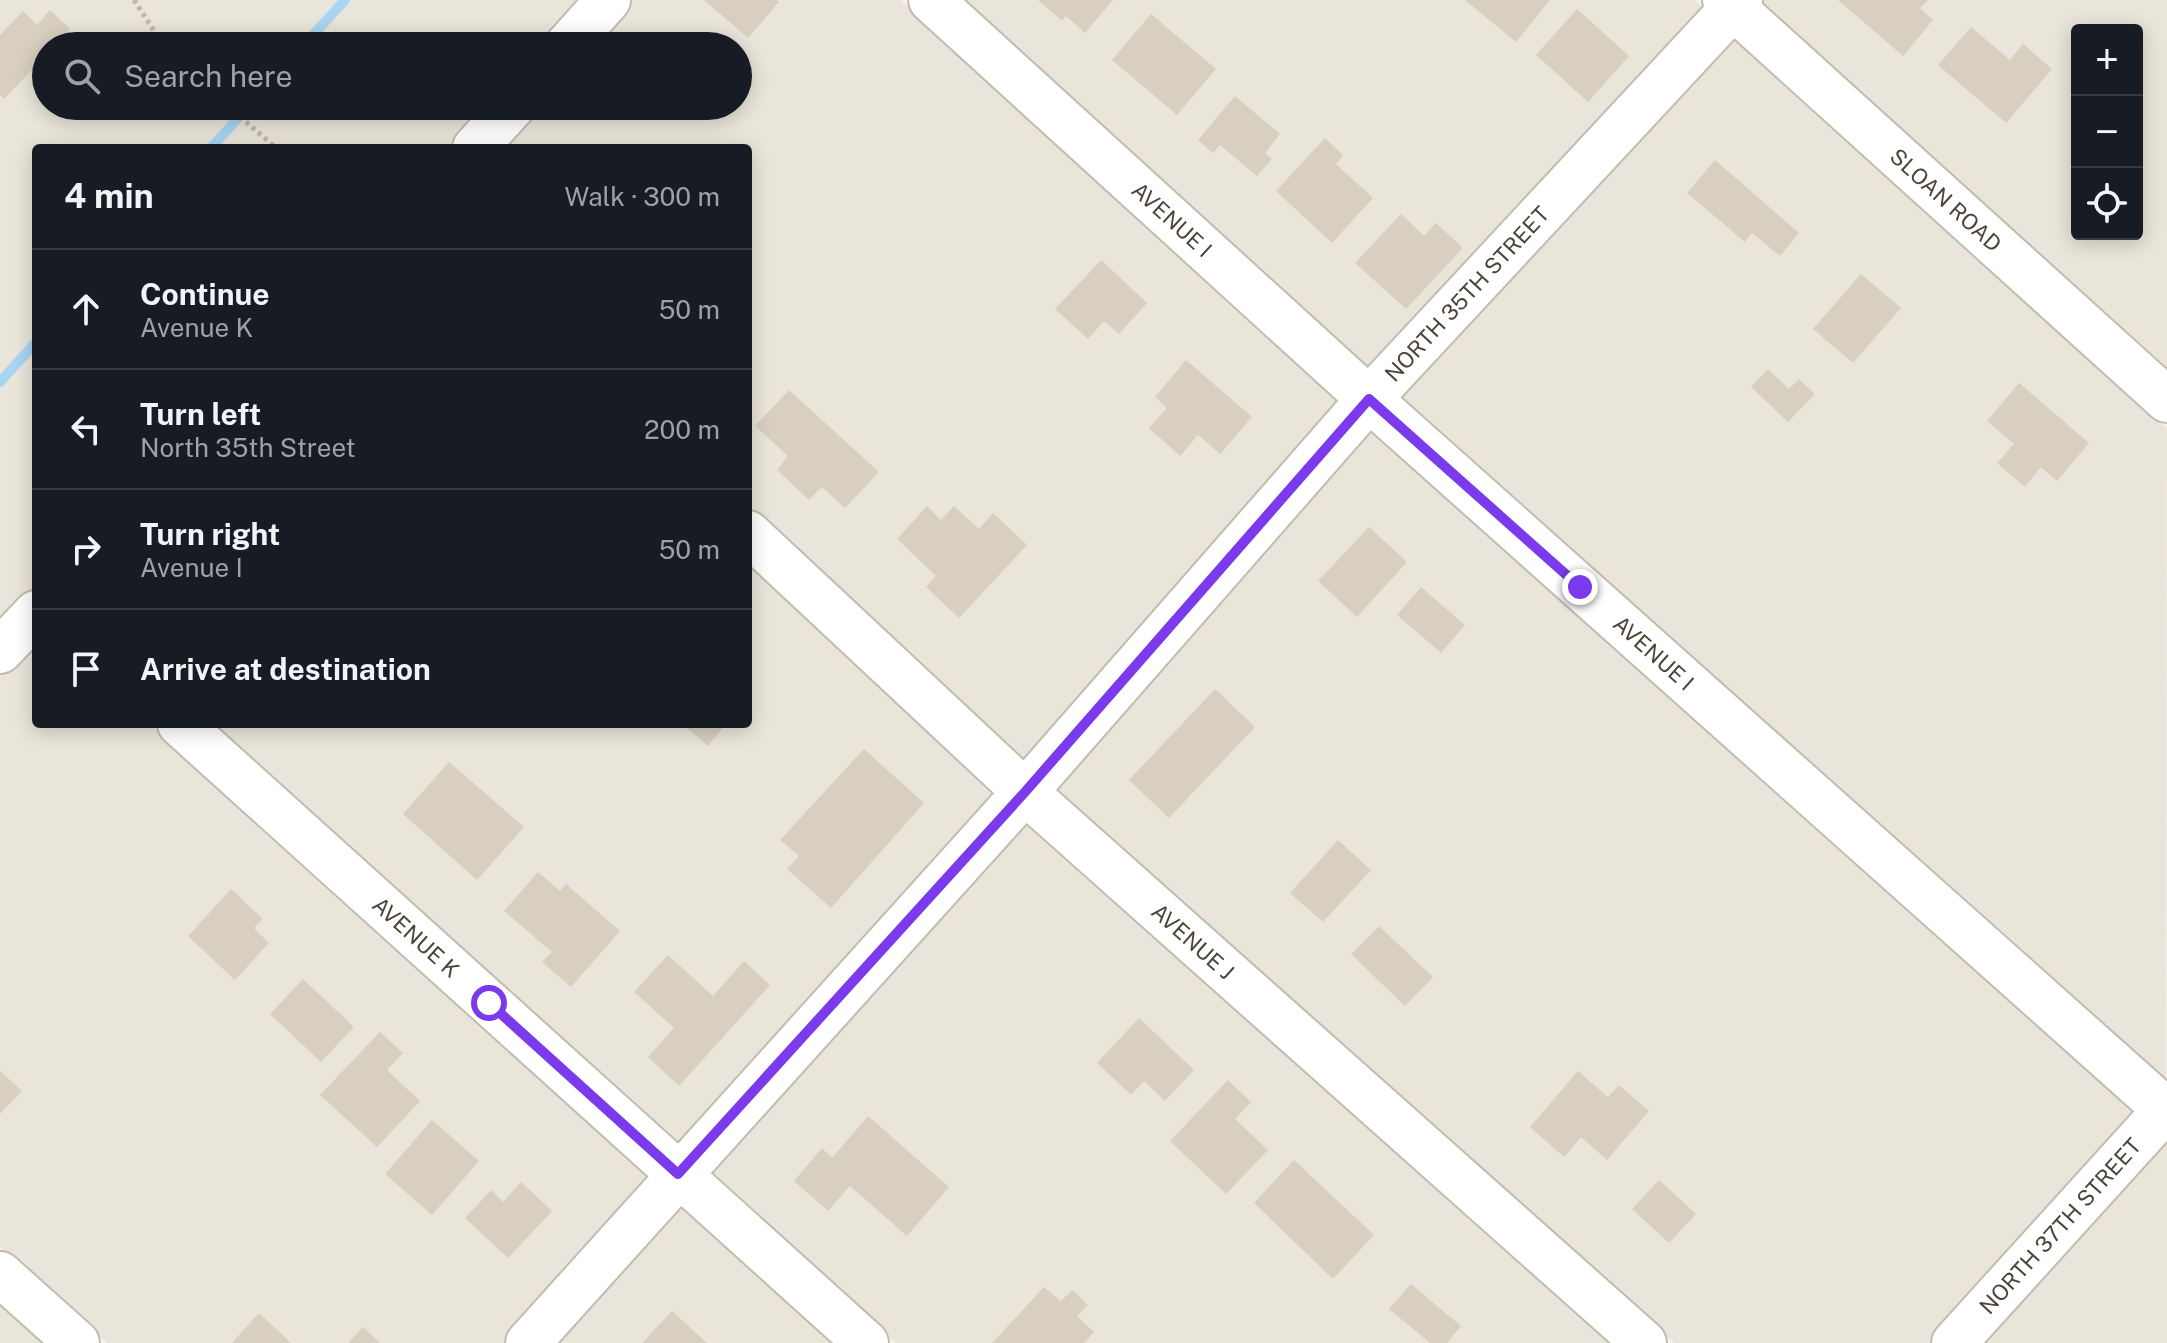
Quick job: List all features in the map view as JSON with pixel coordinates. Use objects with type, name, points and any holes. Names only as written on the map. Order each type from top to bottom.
[{"type":"street","points":[[579,32],[608,0]]},
{"type":"street","name":"AVENUE I","points":[[931,0],[1369,399],[2167,1110]]},
{"type":"street","name":"NORTH 35TH STREET","points":[[528,1343],[1025,792],[1369,399],[1732,2]]},
{"type":"street","name":"SLOAN ROAD","points":[[1732,2],[2167,400]]},
{"type":"street","points":[[479,144],[500,120]]},
{"type":"street","name":"AVENUE J","points":[[752,537],[1025,792],[1644,1343]]},
{"type":"street","points":[[0,651],[32,617]]},
{"type":"street","name":"AVENUE K","points":[[184,728],[866,1343]]},
{"type":"street","name":"NORTH 37TH STREET","points":[[1954,1343],[2167,1110]]},
{"type":"street","points":[[0,1274],[77,1343]]},
{"type":"path","points":[[134,0],[155,32]]},
{"type":"path","points":[[244,120],[271,144]]},
{"type":"shaded area","points":[[0,0],[584,0],[555,32],[32,32],[32,120],[476,120],[455,144],[32,144],[32,591],[0,625]]},
{"type":"shaded area","points":[[632,0],[901,0],[1342,403],[1025,764],[752,509],[752,144],[504,144],[525,120],[752,120],[752,32],[603,32]]},
{"type":"shaded area","points":[[961,0],[1694,0],[1706,10],[1369,373]]},
{"type":"shaded area","points":[[1764,0],[2167,0],[2167,373],[1760,5]]},
{"type":"shaded area","points":[[1733,34],[2167,428],[2166,1083],[1396,397]]},
{"type":"shaded area","points":[[1369,427],[2139,1113],[1929,1343],[1674,1343],[1051,789]]},
{"type":"shaded area","points":[[752,565],[998,794],[679,1147],[215,728],[752,728]]},
{"type":"shaded area","points":[[32,643],[32,728],[154,728],[652,1177],[504,1343],[107,1343],[0,1247],[0,677]]},
{"type":"shaded area","points":[[1024,819],[1613,1343],[896,1343],[705,1171]]},
{"type":"shaded area","points":[[2167,1138],[2167,1343],[1978,1343]]},
{"type":"shaded area","points":[[678,1201],[836,1343],[552,1343]]},
{"type":"shaded area","points":[[0,1301],[46,1343],[0,1343]]},
{"type":"building","points":[[704,0],[779,2],[752,33],[741,32]]},
{"type":"building","points":[[1038,0],[1113,0],[1085,33],[1066,16],[1062,21]]},
{"type":"building","points":[[1465,0],[1550,0],[1516,42]]},
{"type":"building","points":[[1838,0],[1928,0],[1920,8],[1933,20],[1903,56]]},
{"type":"building","points":[[1577,9],[1629,56],[1588,102],[1536,55]]},
{"type":"building","points":[[50,10],[70,29],[67,32],[32,32],[32,70],[4,99],[0,95],[0,35],[23,11],[37,25]]},
{"type":"building","points":[[1151,14],[1216,69],[1177,115],[1112,60]]},
{"type":"building","points":[[1971,27],[2010,60],[2023,44],[2052,69],[2006,123],[1938,65]]},
{"type":"building","points":[[1235,96],[1280,134],[1265,153],[1272,159],[1257,176],[1220,145],[1213,153],[1198,140]]},
{"type":"building","points":[[1325,138],[1343,155],[1336,164],[1373,198],[1332,243],[1276,191]]},
{"type":"building","points":[[1715,160],[1799,233],[1780,256],[1752,233],[1745,242],[1687,193]]},
{"type":"building","points":[[1401,214],[1424,236],[1436,223],[1463,248],[1406,309],[1355,263]]},
{"type":"building","points":[[1101,260],[1147,303],[1119,334],[1104,321],[1088,339],[1055,309]]},
{"type":"building","points":[[1861,274],[1901,308],[1853,363],[1813,329]]},
{"type":"building","points":[[1186,360],[1252,417],[1220,454],[1198,435],[1180,456],[1149,428],[1167,408],[1155,397]]},
{"type":"building","points":[[1768,369],[1789,389],[1799,379],[1815,394],[1788,422],[1751,387]]},
{"type":"building","points":[[2019,383],[2089,443],[2057,481],[2041,467],[2025,487],[1997,463],[2014,444],[1987,421]]},
{"type":"building","points":[[789,390],[879,472],[845,508],[822,487],[809,500],[777,470],[788,456],[755,426]]},
{"type":"building","points":[[927,506],[941,520],[954,506],[979,529],[993,513],[1027,545],[959,618],[926,587],[936,576],[897,539]]},
{"type":"building","points":[[1369,527],[1407,562],[1357,617],[1318,581]]},
{"type":"building","points":[[1421,587],[1465,625],[1441,653],[1397,615]]},
{"type":"building","points":[[1215,689],[1255,727],[1169,818],[1129,780]]},
{"type":"building","points":[[687,728],[723,728],[708,746]]},
{"type":"building","points":[[864,749],[924,803],[831,908],[787,869],[799,856],[780,840]]},
{"type":"building","points":[[449,762],[524,827],[477,880],[403,814]]},
{"type":"building","points":[[1338,840],[1371,870],[1323,922],[1290,893]]},
{"type":"building","points":[[538,872],[560,891],[566,884],[620,931],[571,987],[542,962],[552,952],[504,911]]},
{"type":"building","points":[[231,889],[263,919],[254,928],[269,943],[235,980],[188,936]]},
{"type":"building","points":[[1379,926],[1433,977],[1405,1006],[1351,954]]},
{"type":"building","points":[[668,955],[713,996],[744,961],[770,985],[679,1086],[648,1057],[674,1028],[634,992]]},
{"type":"building","points":[[303,979],[354,1027],[321,1062],[270,1014]]},
{"type":"building","points":[[1139,1018],[1194,1070],[1165,1101],[1144,1081],[1131,1095],[1097,1063]]},
{"type":"building","points":[[380,1032],[403,1053],[387,1070],[420,1101],[377,1147],[320,1095]]},
{"type":"building","points":[[0,1071],[22,1091],[0,1114]]},
{"type":"building","points":[[1578,1071],[1608,1097],[1619,1085],[1649,1111],[1607,1160],[1581,1137],[1564,1157],[1530,1127]]},
{"type":"building","points":[[1228,1080],[1251,1102],[1235,1119],[1268,1150],[1226,1194],[1170,1141]]},
{"type":"building","points":[[868,1116],[949,1187],[907,1236],[850,1186],[828,1211],[794,1181],[822,1148],[832,1158]]},
{"type":"building","points":[[432,1120],[479,1161],[432,1215],[385,1174]]},
{"type":"building","points":[[1294,1160],[1374,1235],[1333,1279],[1254,1203]]},
{"type":"building","points":[[1659,1180],[1696,1214],[1669,1243],[1632,1209]]},
{"type":"building","points":[[521,1182],[552,1211],[508,1258],[465,1218],[491,1190],[503,1202]]},
{"type":"building","points":[[1411,1284],[1461,1326],[1447,1343],[1430,1343],[1389,1309]]},
{"type":"building","points":[[1044,1287],[1061,1301],[1072,1290],[1088,1305],[1077,1316],[1094,1332],[1084,1343],[992,1343]]},
{"type":"building","points":[[672,1311],[707,1343],[642,1343]]},
{"type":"building","points":[[259,1313],[291,1343],[232,1343]]},
{"type":"building","points":[[363,1327],[380,1343],[348,1343]]},
{"type":"waterway","points":[[316,32],[345,0]]},
{"type":"waterway","points":[[215,144],[236,120]]},
{"type":"waterway","points":[[0,382],[32,346]]},
{"type":"route","points":[[489,1003],[678,1174],[1025,792],[1369,399],[1580,587]]}]
